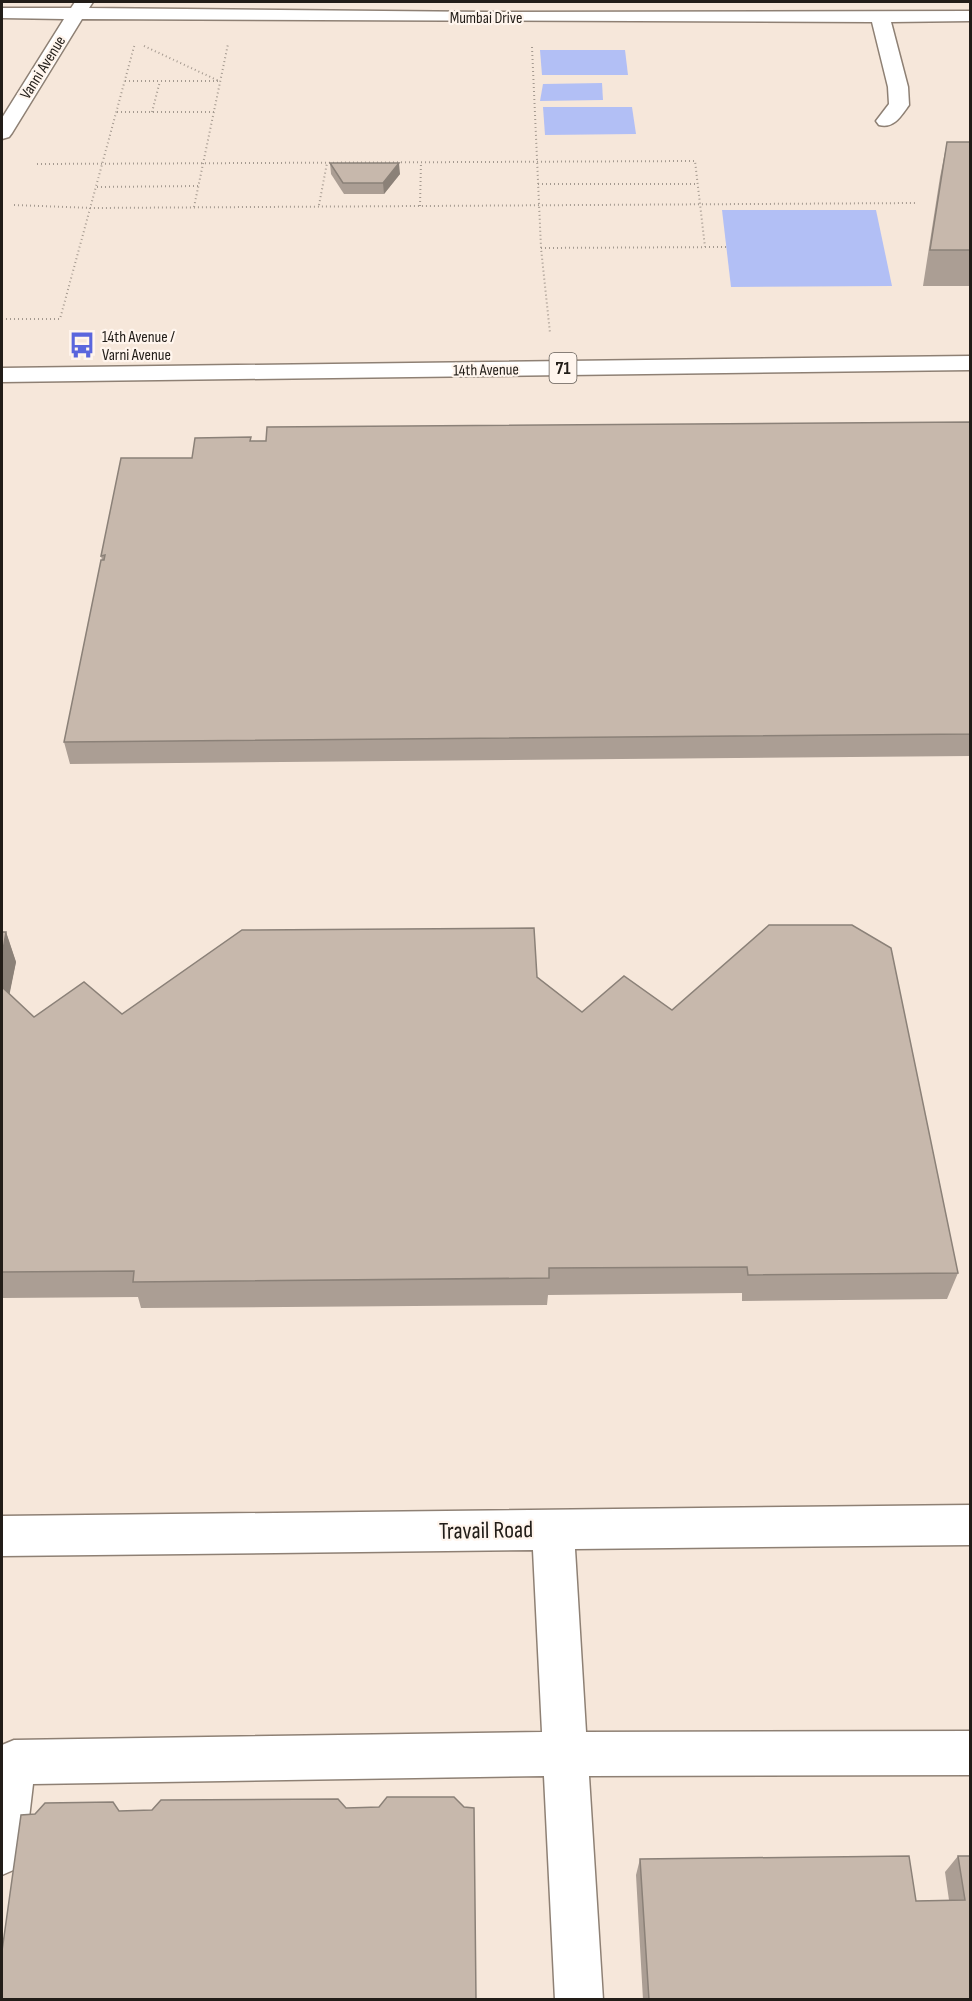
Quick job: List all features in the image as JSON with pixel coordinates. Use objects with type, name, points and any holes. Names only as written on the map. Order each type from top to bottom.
[{"type":"street","name":"Mumbai Drive","points":[[2,13],[80,7],[487,18],[970,16]]},
{"type":"street","name":"Vanni Avenue","points":[[2,133],[80,7]]},
{"type":"street","points":[[880,16],[898,87],[899,105],[886,122]]},
{"type":"street","name":"14th Avenue","points":[[2,375],[970,363]]},
{"type":"street","name":"Travail Road","points":[[2,1536],[970,1525]]},
{"type":"street","points":[[553,1529],[579,2000]]},
{"type":"street","points":[[2,1852],[8,1763],[566,1755],[970,1753]]},
{"type":"path","points":[[2,319],[60,319],[92,208],[137,33]]},
{"type":"path","points":[[135,42],[220,81]]},
{"type":"path","points":[[194,207],[228,43]]},
{"type":"path","points":[[532,45],[538,205],[550,333]]},
{"type":"path","points":[[125,81],[220,81]]},
{"type":"path","points":[[152,112],[160,81]]},
{"type":"path","points":[[117,112],[214,112]]},
{"type":"path","points":[[37,164],[696,161],[705,247]]},
{"type":"path","points":[[420,206],[421,162]]},
{"type":"path","points":[[319,205],[327,163]]},
{"type":"path","points":[[537,184],[698,184]]},
{"type":"path","points":[[97,187],[198,186]]},
{"type":"path","points":[[14,205],[92,208],[916,203]]},
{"type":"path","points":[[541,248],[726,247]]},
{"type":"shaded area","points":[[540,50],[625,50],[628,75],[542,75]]},
{"type":"shaded area","points":[[602,83],[603,100],[540,101],[543,84]]},
{"type":"shaded area","points":[[543,107],[632,107],[636,134],[545,135]]},
{"type":"shaded area","points":[[722,210],[876,210],[892,286],[731,287]]},
{"type":"building","points":[[947,142],[970,142],[970,250],[930,250]]},
{"type":"building","points":[[330,163],[399,163],[383,183],[343,183]]},
{"type":"building","points":[[970,422],[970,734],[64,742],[101,560],[104,560],[105,555],[101,556],[121,458],[192,458],[195,438],[251,437],[250,441],[266,441],[267,427]]},
{"type":"building","points":[[769,925],[852,925],[891,948],[958,1273],[748,1275],[747,1267],[549,1268],[549,1278],[133,1282],[134,1271],[2,1272],[2,987],[34,1017],[84,982],[122,1014],[242,930],[534,928],[537,977],[582,1012],[624,976],[672,1010]]},
{"type":"building","points":[[2,932],[6,932],[2,956]]},
{"type":"building","points":[[387,1797],[454,1797],[464,1807],[474,1808],[476,2000],[2,2000],[2,1951],[21,1815],[35,1814],[45,1803],[113,1802],[119,1811],[152,1810],[161,1800],[338,1799],[346,1808],[379,1807]]},
{"type":"building","points":[[909,1856],[916,1901],[965,1900],[958,1856],[970,1856],[970,2000],[649,2000],[640,1859]]},
{"type":"place","name":"14th Avenue / Varni Avenue","points":[[82,345]]}]
